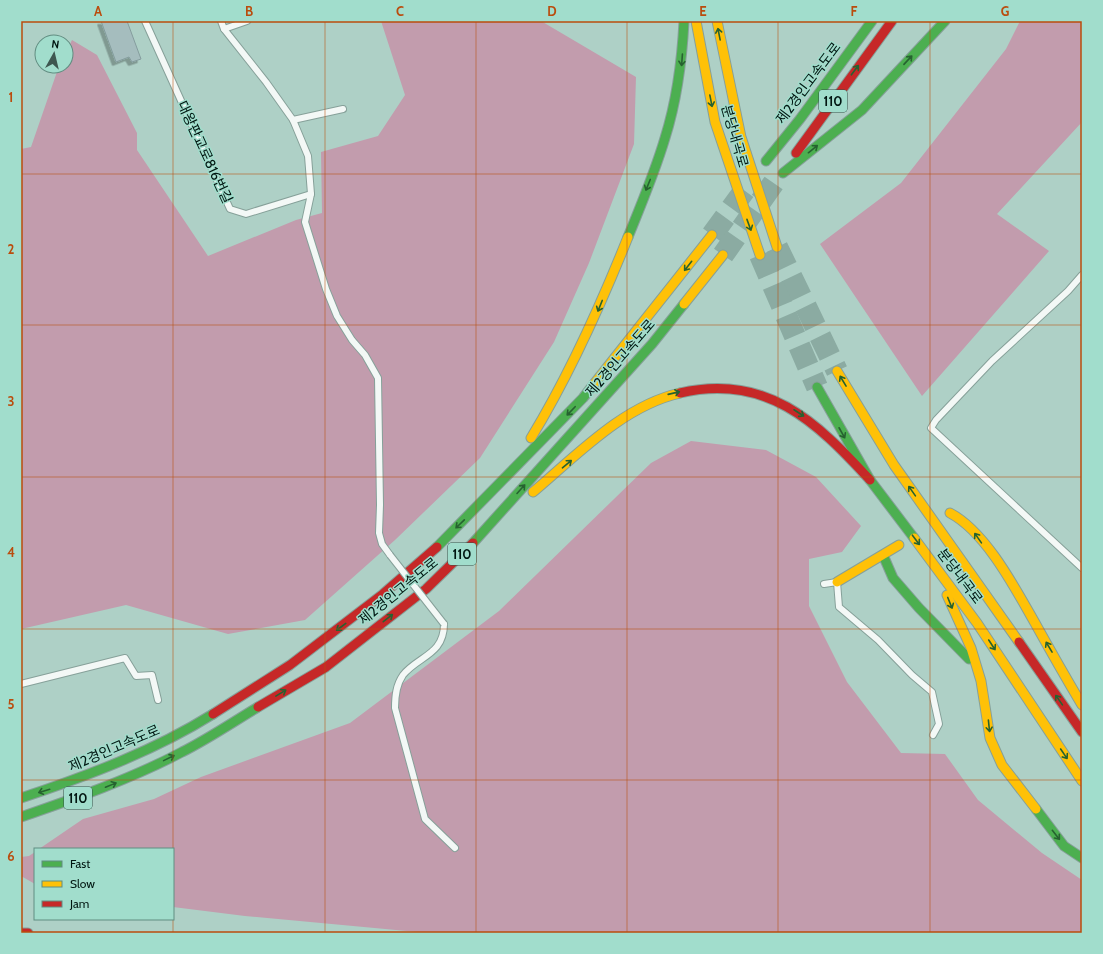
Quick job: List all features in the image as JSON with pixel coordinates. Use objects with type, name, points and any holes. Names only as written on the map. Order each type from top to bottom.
[{"type":"main road","points":[[479,505],[505,474],[542,421],[574,364],[598,310],[668,130],[680,78],[684,21]]},
{"type":"main road","name":"분당내곡로","points":[[696,21],[715,122],[760,255]]},
{"type":"main road","name":"분당내곡로","points":[[717,21],[741,137],[776,247]]},
{"type":"main road","points":[[841,62],[865,21]]},
{"type":"main road","name":"제2경인고속도로","points":[[766,161],[800,119],[872,21]]},
{"type":"main road","name":"110","points":[[775,181],[783,173],[892,21]]},
{"type":"main road","points":[[783,173],[862,110],[945,21]]},
{"type":"main road","points":[[732,44],[741,137]]},
{"type":"main road","name":"제2경인고속도로","points":[[21,798],[80,778],[132,756],[171,738],[205,719],[290,665],[410,571],[479,505],[583,398],[712,235]]},
{"type":"main road","name":"제2경인고속도로","points":[[21,816],[79,797],[134,775],[183,752],[326,667],[426,589],[450,567],[652,344],[723,255]]},
{"type":"main road","name":"분당내곡로","points":[[837,371],[892,464],[1082,732]]},
{"type":"main road","name":"분당내곡로","points":[[816,387],[870,480],[977,623],[1082,781]]},
{"type":"main road","points":[[472,543],[623,418],[655,399],[674,392],[718,388],[754,392],[772,398],[808,419],[824,431],[870,480]]},
{"type":"main road","points":[[950,512],[961,517],[968,523],[1006,575],[1082,705]]},
{"type":"main road","points":[[837,582],[899,545]]},
{"type":"main road","points":[[883,555],[893,578],[908,596],[977,667]]},
{"type":"main road","points":[[935,566],[960,627],[971,648],[988,714],[990,738],[1002,765],[1064,846],[1082,858]]},
{"type":"main road","points":[[21,933],[27,933]]},
{"type":"lane","name":"대왕판교로816번길","points":[[145,21],[230,209],[246,214],[311,194]]},
{"type":"lane","points":[[221,21],[224,30],[266,82],[293,120],[308,156],[311,194],[306,222],[326,289],[337,316],[352,340],[365,355],[378,378],[379,533],[382,544],[444,624],[444,636],[424,660],[410,668],[403,676],[395,696],[395,708],[425,818],[455,848]]},
{"type":"lane","points":[[224,30],[247,21]]},
{"type":"lane","points":[[293,120],[343,109]]},
{"type":"lane","points":[[1082,275],[1068,291],[992,361],[936,420],[931,428],[1082,568]]},
{"type":"lane","points":[[824,584],[837,582],[839,607],[878,640],[912,675],[932,692],[939,724],[933,735]]},
{"type":"lane","points":[[21,684],[125,658],[136,676],[152,675],[158,700]]},
{"type":"shaded area","points":[[381,21],[541,21],[636,77],[634,144],[589,263],[554,342],[480,458],[395,540],[305,620],[228,634],[126,605],[21,629],[21,149],[31,147],[56,74],[74,74],[74,41],[97,55],[137,133],[137,150],[208,256],[296,220],[322,213],[321,152],[378,136],[405,95]]},
{"type":"shaded area","points":[[1020,21],[1082,21],[1082,122],[997,214],[1049,251],[922,396],[820,244],[901,183],[1006,49]]},
{"type":"shaded area","points":[[691,441],[766,450],[816,477],[861,526],[842,552],[809,559],[809,606],[847,682],[901,753],[945,754],[978,800],[1042,853],[1082,880],[1082,933],[428,933],[245,916],[174,907],[174,848],[40,848],[83,819],[154,799],[201,777],[350,723],[499,611],[651,463]]},
{"type":"shaded area","points":[[34,853],[34,883],[21,876],[21,857],[29,856]]},
{"type":"building","points":[[101,21],[127,21],[141,59],[132,62],[129,57],[116,62]]},
{"type":"tunnel","points":[[723,255],[775,181]]},
{"type":"tunnel","points":[[712,235],[750,183]]},
{"type":"tunnel","points":[[777,247],[837,371]]},
{"type":"tunnel","points":[[760,255],[817,387]]},
{"type":"traffic: fast","points":[[628,237],[661,151],[673,109],[682,51],[684,21]]},
{"type":"traffic: fast","points":[[766,161],[800,119],[872,21]]},
{"type":"traffic: fast","points":[[783,173],[862,110],[945,21]]},
{"type":"traffic: fast","points":[[473,543],[652,344],[684,304]]},
{"type":"traffic: fast","points":[[437,547],[583,398],[594,384]]},
{"type":"traffic: fast","points":[[817,387],[870,480],[914,538]]},
{"type":"traffic: fast","points":[[883,555],[893,578],[919,608],[969,659]]},
{"type":"traffic: fast","points":[[21,817],[103,788],[163,762],[201,742],[258,707]]},
{"type":"traffic: fast","points":[[21,798],[120,762],[167,740],[213,714]]},
{"type":"traffic: fast","points":[[1036,809],[1064,846],[1082,858]]},
{"type":"traffic: slow","points":[[696,21],[715,122],[760,255]]},
{"type":"traffic: slow","points":[[717,21],[741,137],[777,247]]},
{"type":"traffic: slow","points":[[594,384],[712,235]]},
{"type":"traffic: slow","points":[[531,438],[559,389],[584,340],[628,237]]},
{"type":"traffic: slow","points":[[684,304],[723,255]]},
{"type":"traffic: slow","points":[[837,371],[894,465],[1019,642]]},
{"type":"traffic: slow","points":[[533,492],[584,448],[620,420],[659,399],[680,393]]},
{"type":"traffic: slow","points":[[950,513],[976,533],[998,562],[1009,578],[1082,705]]},
{"type":"traffic: slow","points":[[914,538],[977,623],[1082,781]]},
{"type":"traffic: slow","points":[[837,582],[899,545]]},
{"type":"traffic: slow","points":[[947,595],[971,648],[981,681],[990,738],[1002,765],[1036,809]]},
{"type":"traffic: jam","points":[[796,153],[892,21]]},
{"type":"traffic: jam","points":[[680,393],[711,389],[738,390],[764,396],[787,407],[809,421],[830,439],[870,480]]},
{"type":"traffic: jam","points":[[258,707],[326,667],[426,589],[473,543]]},
{"type":"traffic: jam","points":[[213,714],[290,665],[383,594],[437,547]]},
{"type":"traffic: jam","points":[[1019,642],[1082,732]]},
{"type":"traffic: jam","points":[[21,933],[28,933]]}]
